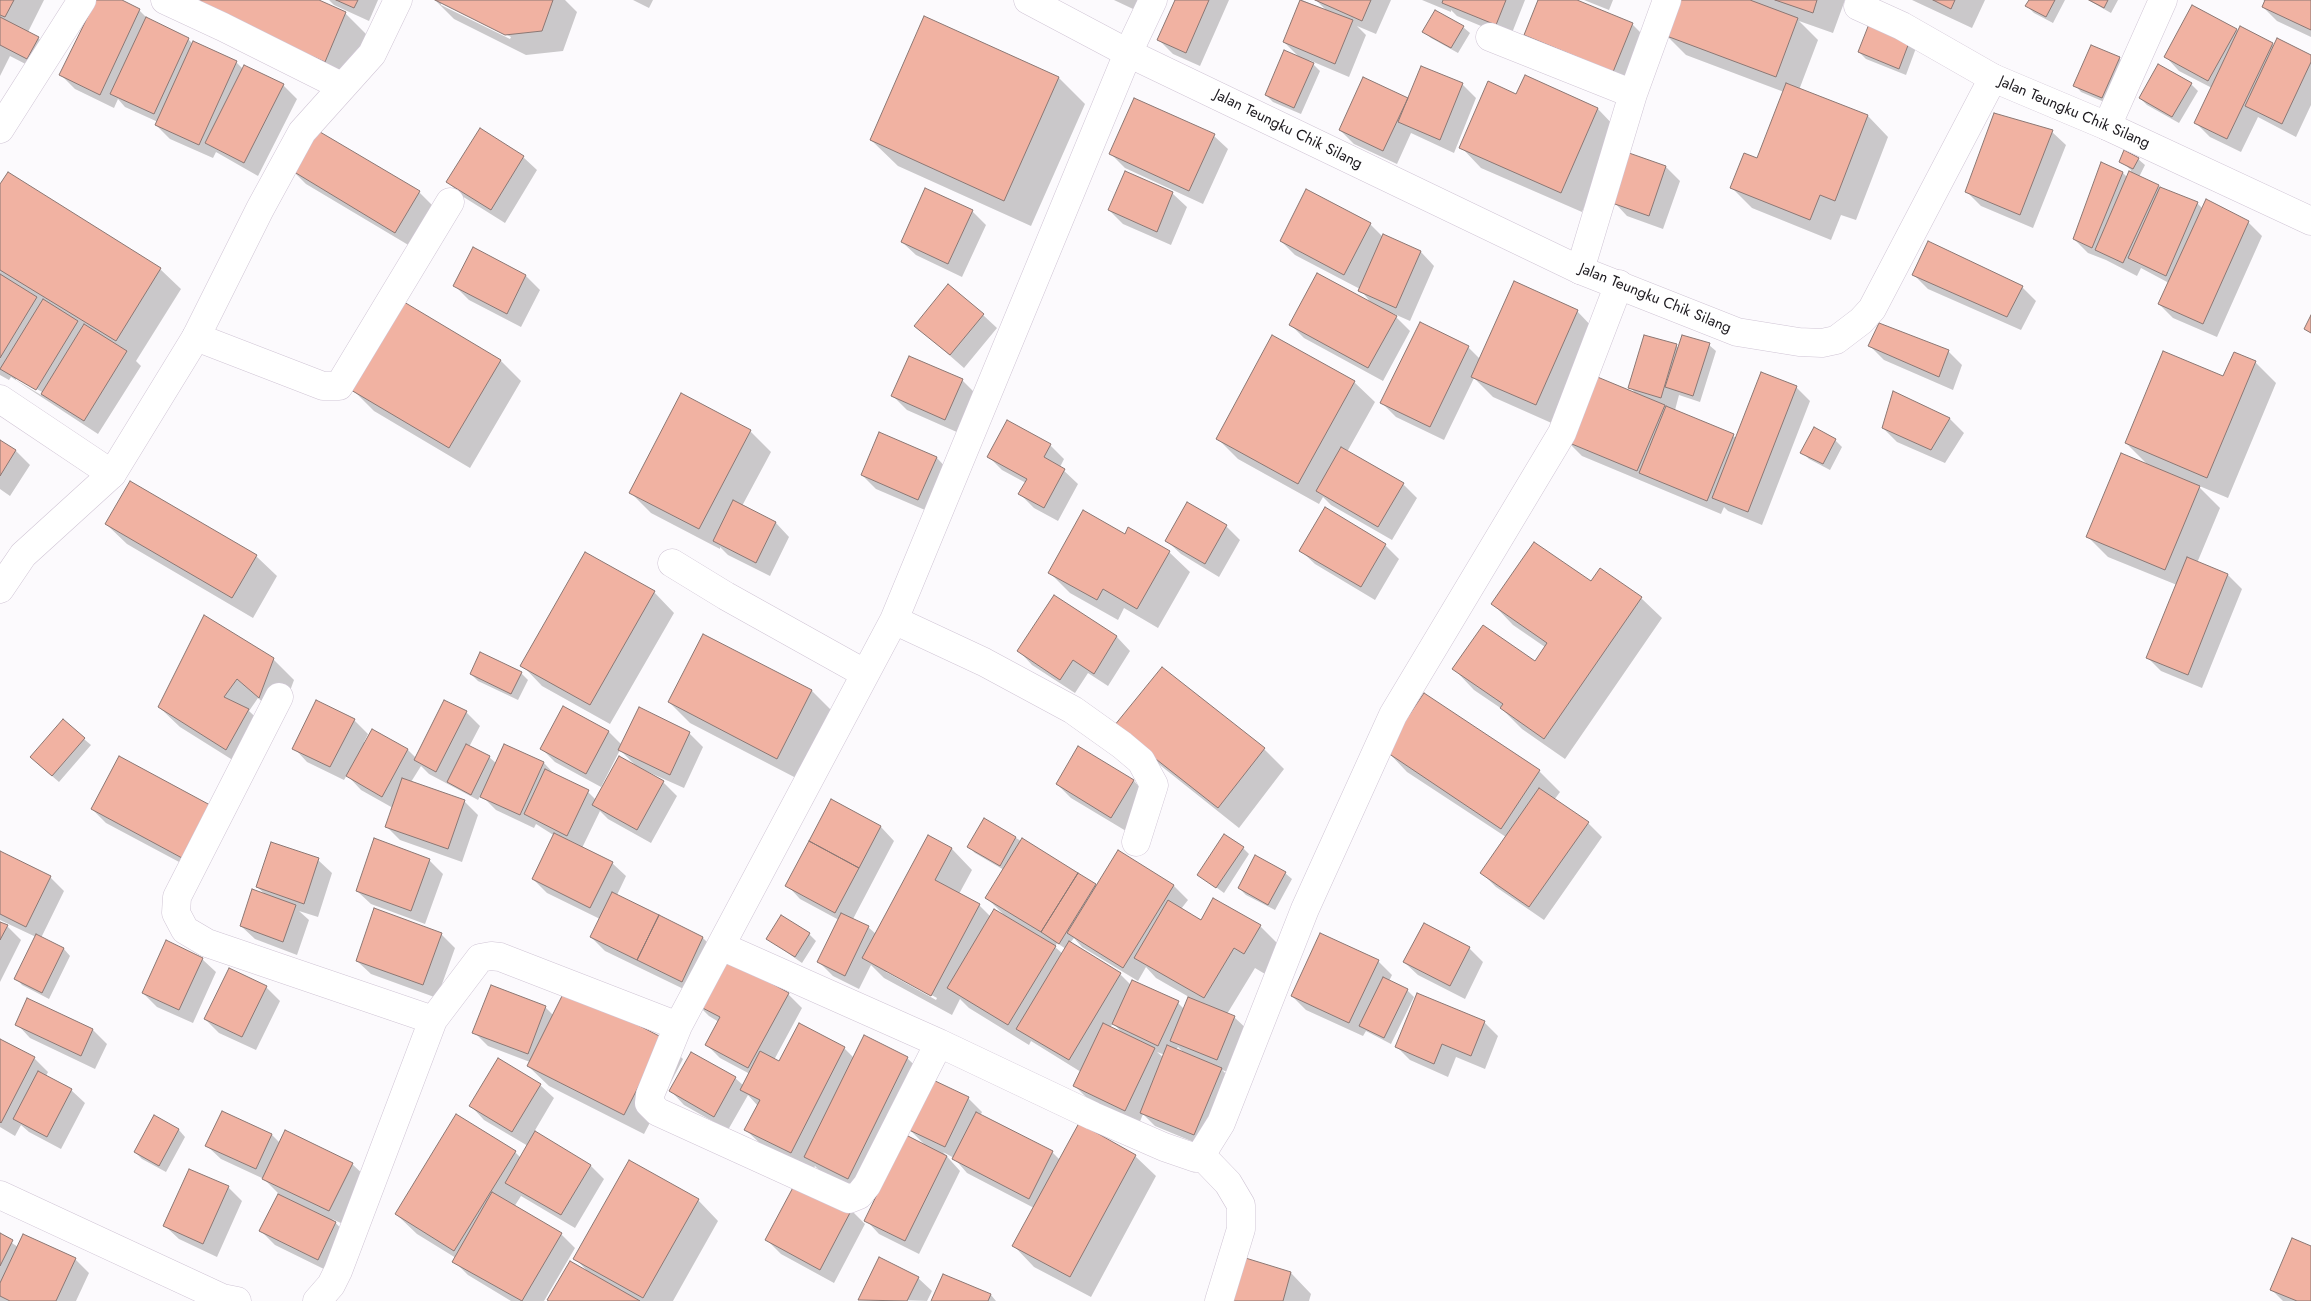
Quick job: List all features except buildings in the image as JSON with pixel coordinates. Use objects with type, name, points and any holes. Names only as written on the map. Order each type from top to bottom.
[{"type":"street","points":[[0,130],[82,0]]},
{"type":"street","points":[[165,0],[223,26],[341,86]]},
{"type":"street","points":[[0,589],[23,555],[112,474],[196,337],[260,209],[302,132],[341,86],[372,54],[398,0]]},
{"type":"street","name":"Jalan Teungku Chik Silang","points":[[1028,0],[1128,53],[1580,270],[1738,332],[1799,342],[1822,343],[1836,340],[1862,321],[1872,309],[1993,78],[2108,126],[2311,221]]},
{"type":"street","points":[[939,1043],[867,1185],[859,1195],[848,1199],[676,1121],[649,1103],[650,1095],[678,1026],[864,673],[894,620],[1128,53],[1153,0]]},
{"type":"street","points":[[1580,270],[1633,94],[1667,0]]},
{"type":"street","points":[[2108,126],[2164,0]]},
{"type":"street","points":[[1858,6],[1902,26],[1993,78]]},
{"type":"street","points":[[1490,37],[1633,94]]},
{"type":"street","points":[[196,337],[323,386],[339,386],[450,202]]},
{"type":"street","points":[[721,946],[939,1043],[1093,1116],[1164,1147],[1196,1158],[1201,1155],[1221,1123],[1304,909],[1393,715],[1562,433],[1619,284]]},
{"type":"street","points":[[0,399],[112,474]]},
{"type":"street","points":[[672,563],[726,596],[864,673]]},
{"type":"street","points":[[894,620],[984,662],[1073,710],[1140,760],[1154,785],[1136,842]]},
{"type":"street","points":[[278,698],[177,896],[176,913],[185,930],[207,943],[433,1020]]},
{"type":"street","points":[[317,1301],[338,1271],[433,1020],[472,966],[480,958],[500,957],[678,1026]]},
{"type":"street","points":[[1201,1155],[1228,1182],[1241,1204],[1241,1229],[1219,1301]]},
{"type":"street","points":[[0,1195],[222,1298],[237,1301]]}]
